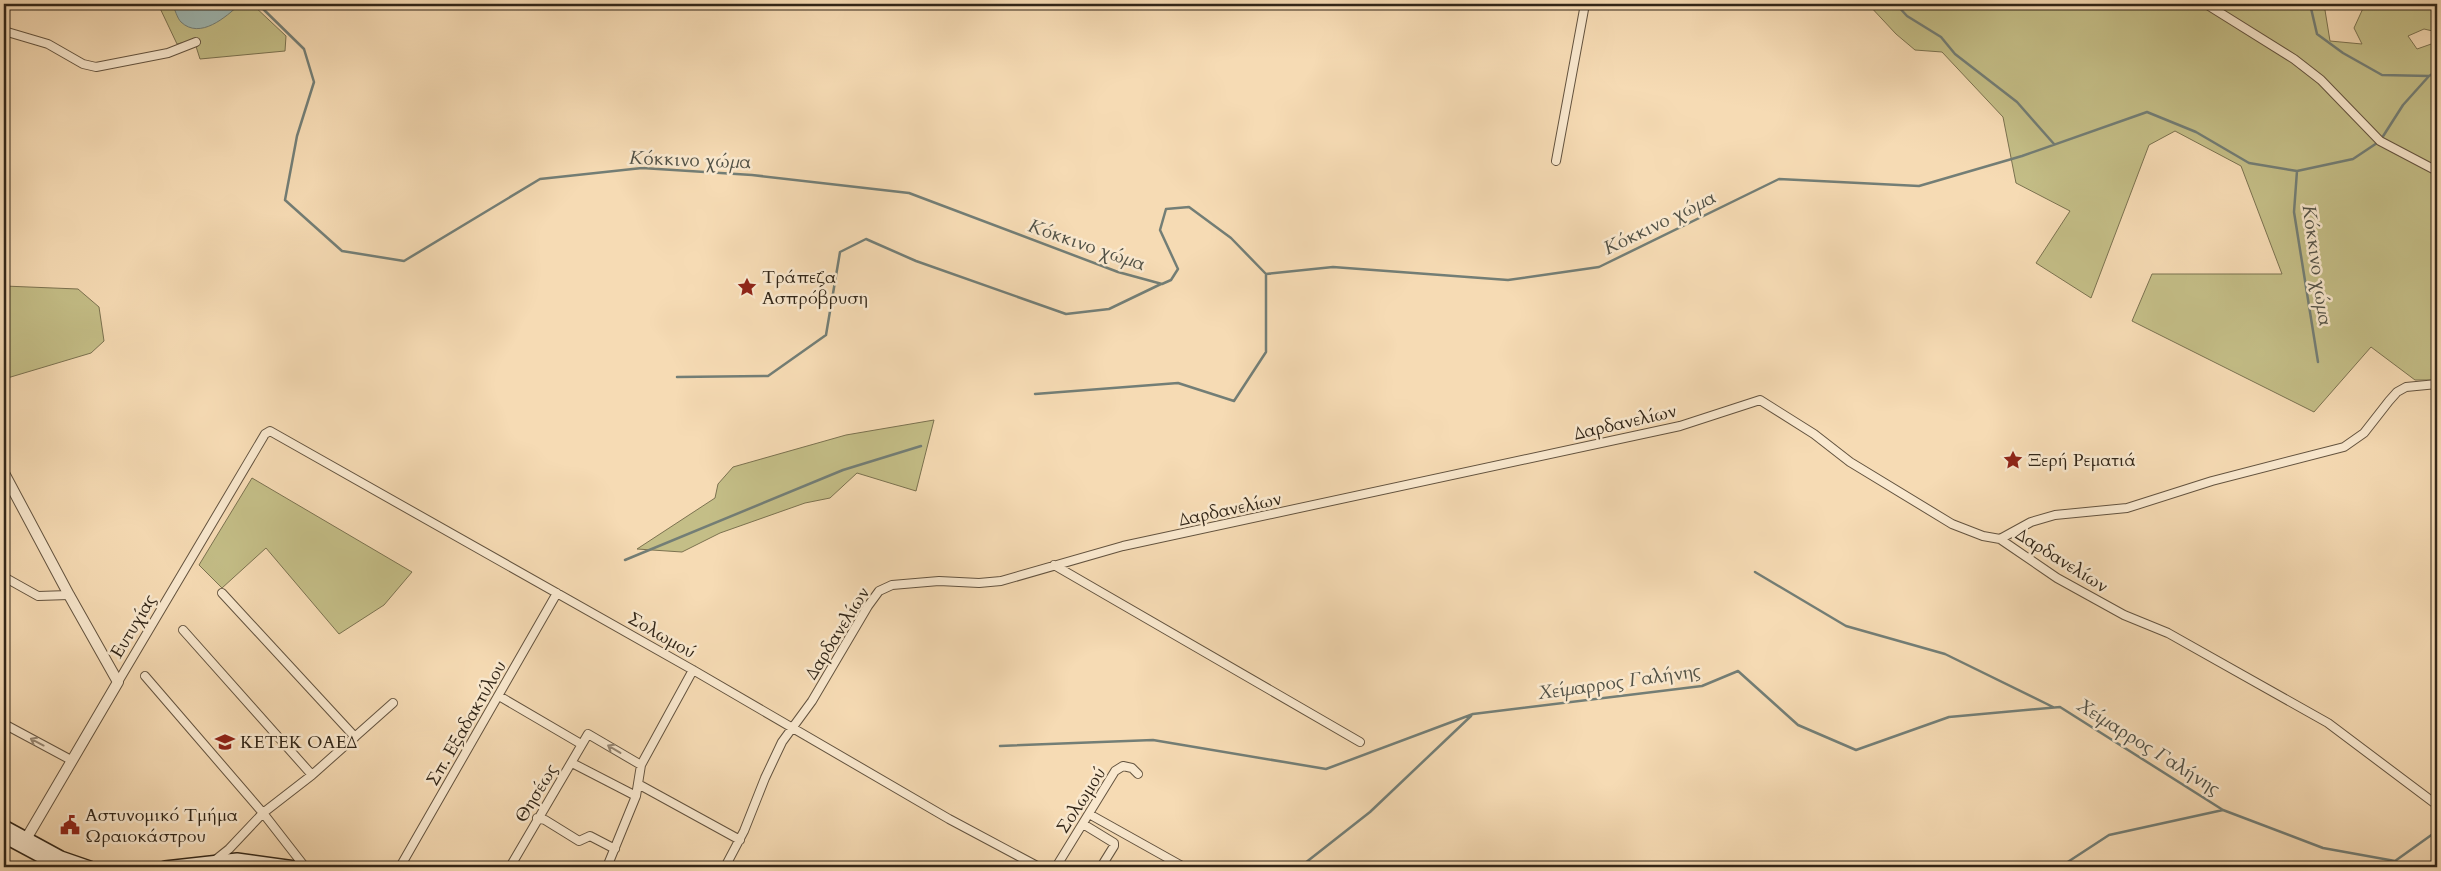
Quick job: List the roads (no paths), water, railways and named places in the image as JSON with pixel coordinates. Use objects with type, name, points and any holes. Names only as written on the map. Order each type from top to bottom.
[{"type":"main road","points":[[4,826],[61,857],[90,867]]},
{"type":"main road","points":[[4,837],[60,867]]},
{"type":"main road","points":[[165,867],[214,861],[252,860],[295,867]]},
{"type":"street","points":[[1556,161],[1586,4]]},
{"type":"street","points":[[2206,4],[2287,55],[2320,80],[2380,142],[2437,171]]},
{"type":"street","points":[[4,31],[48,44],[83,64],[96,67],[168,53],[196,42]]},
{"type":"street","points":[[2000,539],[2031,522],[2055,515],[2127,508],[2212,481],[2344,447],[2364,433],[2388,400],[2397,392],[2406,388],[2437,384]]},
{"type":"street","name":"Δαρδανελίων","points":[[724,867],[740,840],[772,762],[792,728],[812,701],[879,591],[892,585],[1001,581],[1124,546],[1680,426],[1760,400],[1814,434],[1850,462],[1906,498],[1952,524],[1983,536],[2000,539],[2057,578],[2124,615],[2168,634],[2328,723],[2437,805]]},
{"type":"street","name":"Σολωμού","points":[[270,431],[693,670],[949,819],[1039,867]]},
{"type":"street","name":"Ευτυχίας","points":[[26,839],[265,434],[270,431]]},
{"type":"street","points":[[4,473],[118,682]]},
{"type":"street","points":[[1054,565],[1360,742]]},
{"type":"street","points":[[4,577],[38,596],[69,595]]},
{"type":"street","points":[[222,593],[355,737]]},
{"type":"street","name":"Σπ. Εξαδακτύλου","points":[[400,867],[557,593]]},
{"type":"street","points":[[183,630],[312,775]]},
{"type":"street","points":[[607,867],[636,796],[641,764],[693,670]]},
{"type":"street","points":[[145,676],[263,813],[305,867]]},
{"type":"street","points":[[498,696],[582,744]]},
{"type":"street","points":[[214,861],[229,849],[263,813],[312,775],[393,703]]},
{"type":"street","points":[[4,724],[71,760]]},
{"type":"street","name":"Θησέως","points":[[510,867],[588,734],[641,764]]},
{"type":"street","points":[[572,763],[636,796]]},
{"type":"street","name":"Σολωμού","points":[[1056,867],[1115,772],[1123,766],[1132,768],[1138,774]]},
{"type":"street","points":[[638,784],[740,840]]},
{"type":"street","points":[[1090,814],[1182,866]]},
{"type":"street","points":[[537,818],[546,820],[579,841],[590,836],[615,849]]},
{"type":"street","points":[[1083,824],[1114,843],[1101,867]]},
{"type":"water","points":[[172,4],[240,4],[228,15],[212,25],[196,29],[188,27],[181,22]]},
{"type":"waterway","name":"Κόκκινο χώμα","points":[[258,4],[304,49],[314,82],[297,136],[285,200],[342,251],[404,261],[540,179],[642,168],[752,175],[909,193],[1118,272],[1162,284],[1171,280],[1178,269],[1160,230],[1166,209],[1189,207],[1231,238],[1266,274],[1333,267],[1508,280],[1599,267],[1779,179],[1919,186],[2022,156],[2147,112],[2196,132],[2249,163],[2297,171],[2353,159],[2380,141],[2403,105],[2429,76]]},
{"type":"waterway","name":"Κόκκινο χώμα","points":[[1896,4],[1907,16],[1941,37],[1955,54],[2017,102],[2054,144]]},
{"type":"waterway","points":[[2310,4],[2317,34],[2343,53],[2382,75],[2429,76],[2437,71]]},
{"type":"waterway","name":"Κόκκινο χώμα","points":[[2297,171],[2294,212],[2318,362]]},
{"type":"waterway","name":"Κόκκινο χώμα","points":[[677,377],[768,376],[826,335],[840,252],[866,239],[916,261],[1066,314],[1109,309],[1161,284]]},
{"type":"waterway","name":"Κόκκινο χώμα","points":[[1035,394],[1178,383],[1234,401],[1266,352],[1266,274]]},
{"type":"waterway","name":"Κόκκινο χώμα","points":[[625,560],[843,470],[921,446]]},
{"type":"waterway","points":[[1755,572],[1846,626],[1945,654],[2053,707]]},
{"type":"waterway","name":"Χείμαρρος Γαλήνης","points":[[1000,746],[1153,740],[1326,769],[1473,714],[1702,686],[1738,671],[1798,725],[1856,750],[1949,717],[2060,707],[2223,810],[2323,848],[2395,861],[2437,831]]},
{"type":"waterway","name":"Χείμαρρος Γαλήνης","points":[[1300,867],[1370,812],[1471,716]]},
{"type":"waterway","points":[[2060,867],[2109,835],[2223,810]]},
{"type":"place","name":"Τράπεζα Ασπρόβρυση","points":[[747,287]]},
{"type":"place","name":"Ξερή Ρεματιά","points":[[2013,460]]},
{"type":"place","name":"ΚΕΤΕΚ ΟΑΕΔ","points":[[225,742]]},
{"type":"place","name":"Αστυνομικό Τμήμα Ωραιοκάστρου","points":[[70,825]]}]
